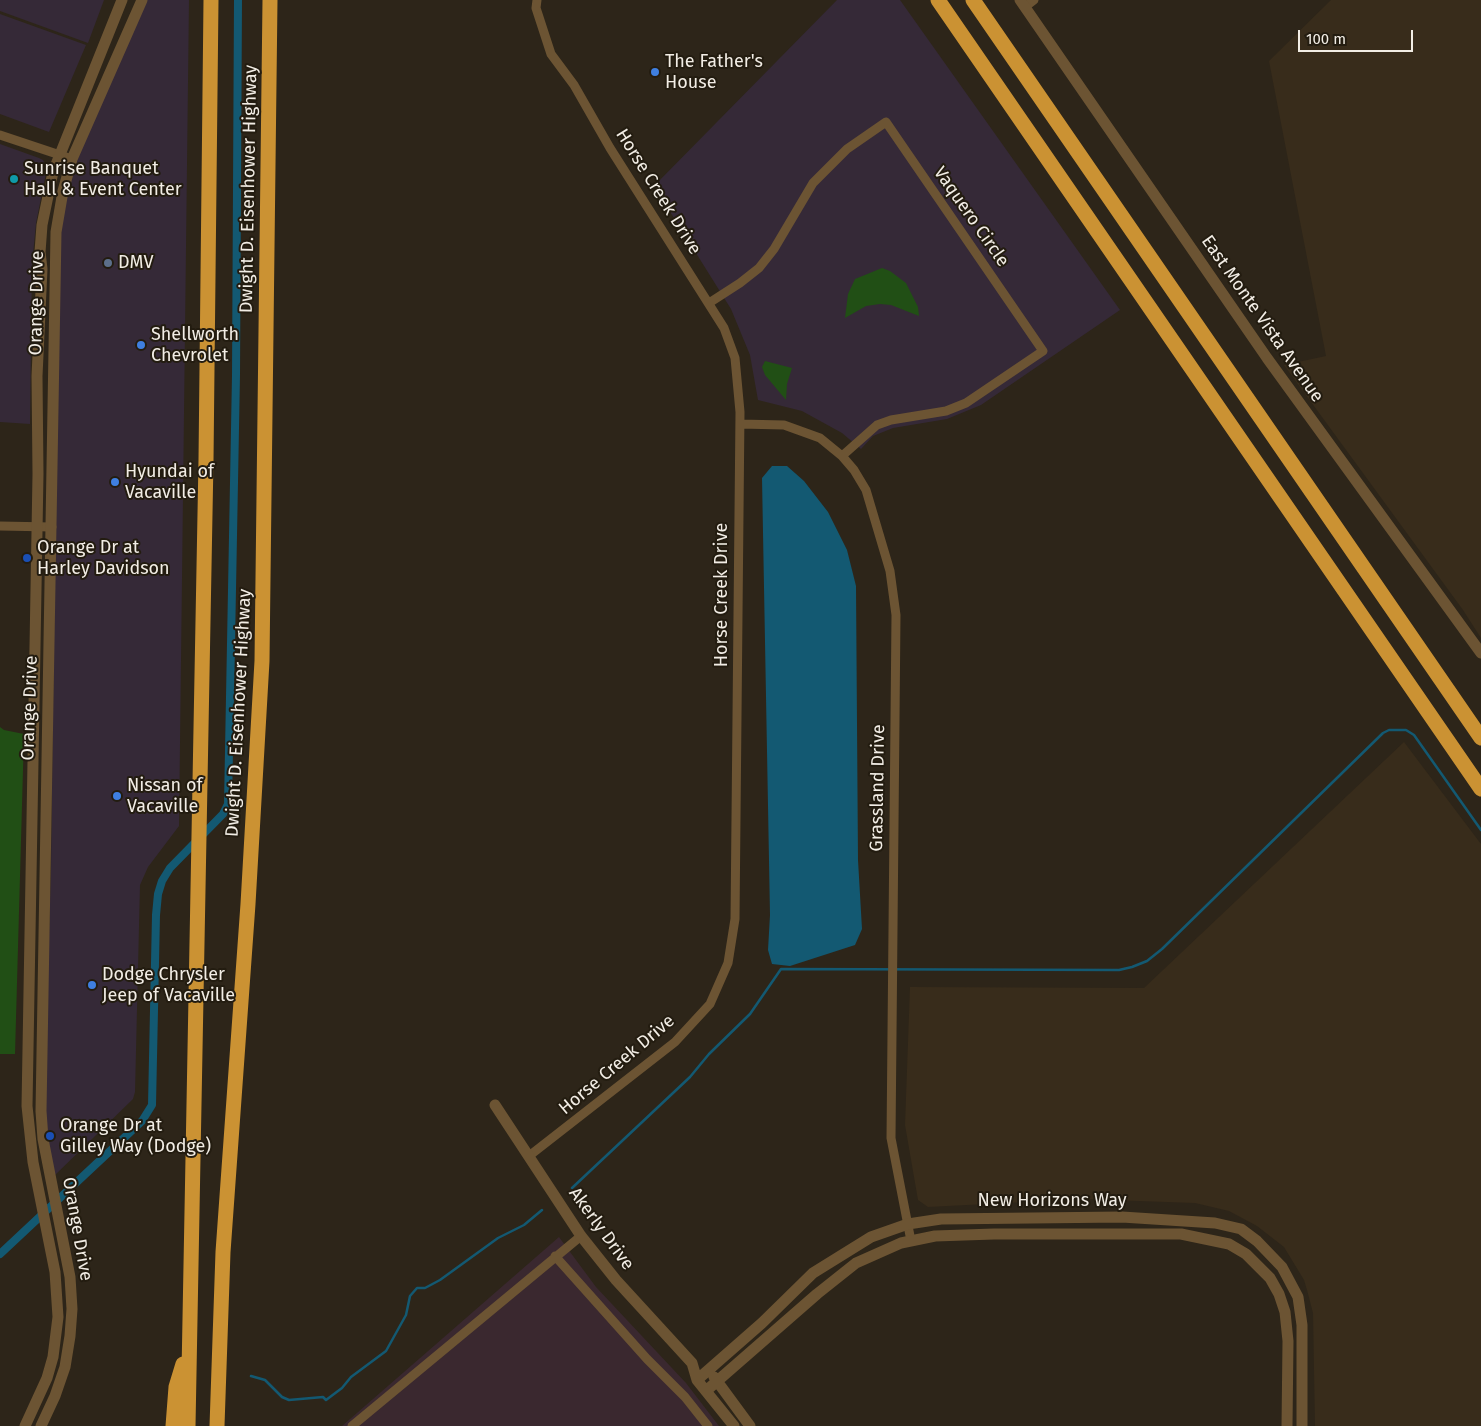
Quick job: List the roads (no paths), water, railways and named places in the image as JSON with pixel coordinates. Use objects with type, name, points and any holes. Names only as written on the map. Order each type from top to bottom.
[{"type":"highway","name":"Dwight D. Eisenhower Highway","points":[[188,1426],[188,1343],[206,460],[211,0]]},
{"type":"highway","name":"Dwight D. Eisenhower Highway","points":[[217,1426],[223,1252],[248,904],[262,661],[270,0]]},
{"type":"highway","points":[[938,0],[1481,788]]},
{"type":"highway","points":[[973,0],[1481,738]]},
{"type":"highway","points":[[174,1426],[176,1387],[188,1343]]},
{"type":"street","name":"Orange Drive","points":[[25,1426],[44,1388],[56,1337],[57,1287],[28,1129],[27,1068],[37,526],[37,376],[42,270],[40,252],[46,201],[59,156],[122,0]]},
{"type":"street","name":"Orange Drive","points":[[41,1426],[59,1387],[71,1329],[70,1277],[43,1139],[41,1070],[56,232],[63,191],[72,159],[142,0]]},
{"type":"street","name":"Horse Creek Drive","points":[[529,1156],[675,1042],[710,1004],[728,964],[735,919],[740,424],[740,388],[735,358],[724,328],[610,148],[574,85],[551,54],[536,8],[536,0]]},
{"type":"street","name":"East Monte Vista Avenue","points":[[1026,2],[1267,358],[1481,653]]},
{"type":"street","name":"Vaquero Circle","points":[[709,303],[740,284],[763,264],[813,183],[847,149],[886,122],[1043,351],[966,403],[946,411],[891,420],[877,425],[842,456]]},
{"type":"street","points":[[0,135],[72,159]]},
{"type":"street","name":"Grassland Drive","points":[[740,424],[784,425],[820,438],[842,456],[854,470],[866,490],[890,571],[896,615],[891,1138],[911,1241]]},
{"type":"street","points":[[0,526],[52,527]]},
{"type":"street","points":[[27,1068],[41,1070]]},
{"type":"street","name":"Akerly Drive","points":[[495,1105],[581,1236],[616,1280],[692,1363],[698,1380],[734,1426]]},
{"type":"street","name":"New Horizons Way","points":[[698,1380],[762,1323],[813,1273],[871,1237],[908,1224],[941,1219],[1122,1217],[1215,1223],[1241,1229],[1271,1254],[1282,1267],[1298,1297],[1302,1325],[1302,1426]]},
{"type":"street","name":"New Horizons Way","points":[[707,1390],[810,1300],[856,1263],[901,1243],[935,1236],[1093,1233],[1182,1234],[1229,1244],[1260,1266],[1279,1294],[1285,1312],[1288,1341],[1286,1426]]},
{"type":"street","points":[[352,1426],[581,1236]]},
{"type":"street","points":[[555,1256],[647,1359],[685,1396],[708,1426]]},
{"type":"street","name":"Akerly Drive","points":[[692,1363],[708,1370],[750,1426]]},
{"type":"water","points":[[772,466],[787,466],[804,481],[828,512],[847,550],[856,586],[858,860],[862,929],[855,945],[790,966],[772,964],[768,950],[770,915],[762,478]]},
{"type":"waterway","points":[[0,1254],[142,1121],[152,1105],[158,894],[162,881],[170,868],[223,814],[228,804],[236,375],[238,0]]},
{"type":"waterway","points":[[572,1188],[690,1077],[709,1054],[750,1014],[781,969],[1119,970],[1132,967],[1147,961],[1162,949],[1383,733],[1389,730],[1406,730],[1414,735],[1481,830]]},
{"type":"waterway","points":[[251,1376],[265,1380],[282,1397],[289,1400],[323,1397],[326,1400],[342,1388],[351,1377],[386,1351],[406,1315],[410,1296],[417,1288],[425,1288],[440,1280],[498,1238],[524,1225],[542,1210]]},
{"type":"place","name":"The Father's House","points":[[655,72]]},
{"type":"place","name":"Sunrise Banquet Hall & Event Center","points":[[14,179]]},
{"type":"place","name":"DMV","points":[[108,263]]},
{"type":"place","name":"Shellworth Chevrolet","points":[[141,345]]},
{"type":"place","name":"Hyundai of Vacaville","points":[[115,482]]},
{"type":"place","name":"Orange Dr at Harley Davidson","points":[[27,558]]},
{"type":"place","name":"Nissan of Vacaville","points":[[117,796]]},
{"type":"place","name":"Dodge Chrysler Jeep of Vacaville","points":[[92,985]]},
{"type":"place","name":"Orange Dr at Gilley Way (Dodge)","points":[[50,1136]]}]
